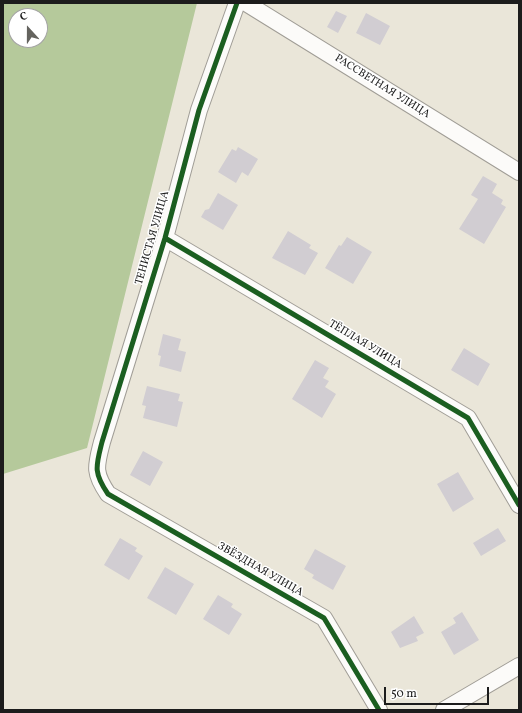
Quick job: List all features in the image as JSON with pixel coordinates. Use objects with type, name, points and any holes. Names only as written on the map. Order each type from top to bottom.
[{"type":"street","name":"ТЕНИСТАЯ УЛИЦА","points":[[98,480],[97,463],[102,442],[165,238],[199,110],[237,3]]},
{"type":"street","name":"РАССВЕТНАЯ УЛИЦА","points":[[246,3],[519,172]]},
{"type":"street","name":"ТЁПЛАЯ УЛИЦА","points":[[165,238],[468,418],[519,505]]},
{"type":"street","name":"ЗВЁЗДНАЯ УЛИЦА","points":[[98,480],[108,494],[324,618],[379,710]]},
{"type":"street","points":[[444,710],[519,666]]},
{"type":"green space","points":[[3,3],[197,3],[87,448],[3,474]]},
{"type":"building","points":[[336,11],[347,16],[338,33],[327,27]]},
{"type":"building","points":[[366,13],[390,26],[380,45],[356,33]]},
{"type":"building","points":[[238,147],[258,159],[248,176],[242,172],[236,183],[218,172],[232,149],[236,151]]},
{"type":"building","points":[[483,176],[497,184],[492,193],[503,200],[501,204],[506,207],[484,244],[459,229],[478,199],[471,195]]},
{"type":"building","points":[[218,193],[238,205],[223,230],[201,217],[205,210],[209,209]]},
{"type":"building","points":[[288,231],[311,245],[309,248],[318,253],[305,275],[272,258]]},
{"type":"building","points":[[347,237],[372,252],[353,284],[325,268],[339,245],[341,246]]},
{"type":"building","points":[[163,334],[181,339],[178,350],[186,352],[181,372],[159,366],[161,356],[158,355]]},
{"type":"building","points":[[464,348],[490,364],[478,386],[451,370]]},
{"type":"building","points":[[315,360],[329,368],[323,378],[329,381],[325,387],[336,394],[322,418],[292,399]]},
{"type":"building","points":[[147,386],[180,394],[178,401],[183,402],[177,427],[143,418],[146,406],[142,405]]},
{"type":"building","points":[[143,451],[163,462],[150,486],[130,475]]},
{"type":"building","points":[[458,472],[474,499],[453,512],[437,484]]},
{"type":"building","points":[[498,528],[506,541],[481,556],[473,543]]},
{"type":"building","points":[[120,538],[137,548],[135,551],[143,556],[129,580],[104,565]]},
{"type":"building","points":[[315,549],[346,566],[333,590],[312,578],[314,575],[304,569]]},
{"type":"building","points":[[165,567],[194,584],[176,615],[147,598]]},
{"type":"building","points":[[218,595],[233,604],[231,607],[242,614],[229,635],[203,619]]},
{"type":"building","points":[[462,612],[479,640],[454,655],[441,632],[456,623],[453,618]]},
{"type":"building","points":[[414,616],[424,633],[416,637],[418,641],[400,648],[391,632]]},
{"type":"cycle path","points":[[237,3],[199,110],[165,238],[102,442],[97,463],[98,474],[108,494],[324,618],[379,710]]},
{"type":"cycle path","points":[[165,238],[468,418],[519,505]]}]
